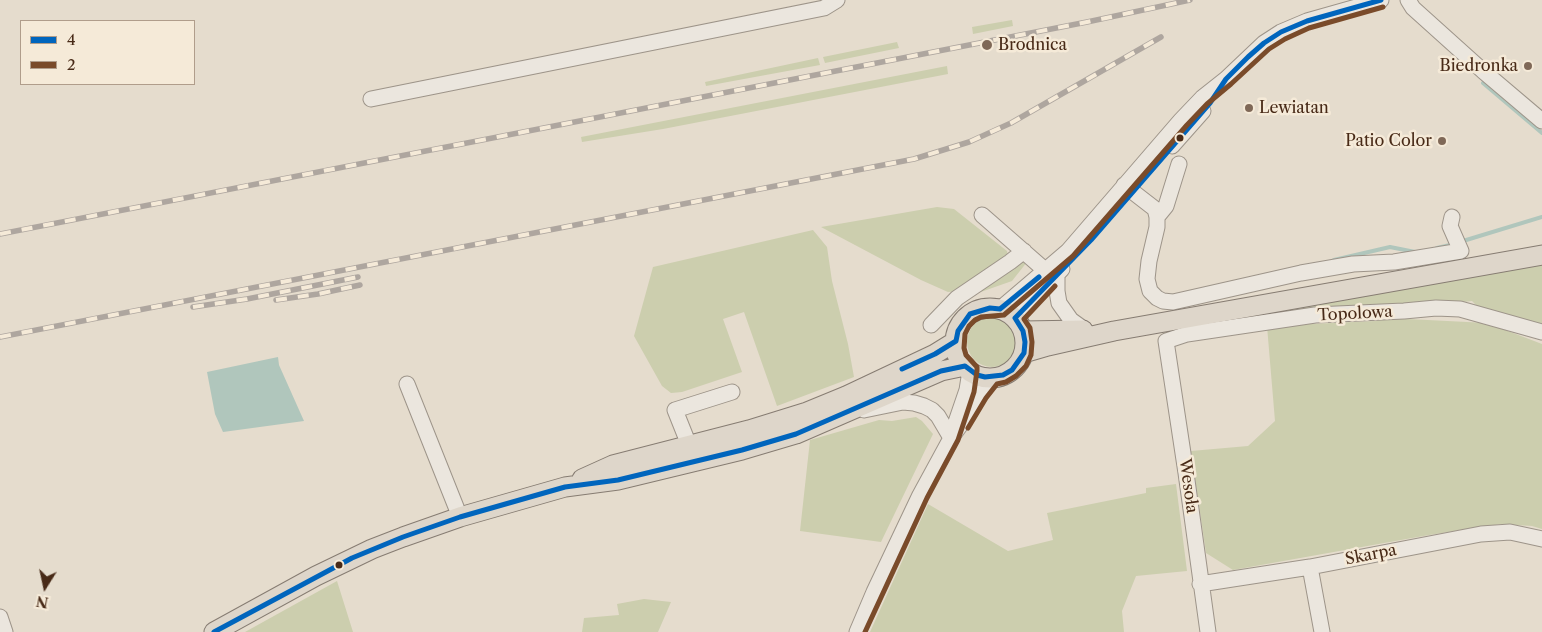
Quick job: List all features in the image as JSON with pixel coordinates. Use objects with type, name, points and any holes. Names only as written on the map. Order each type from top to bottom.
[{"type":"main road","points":[[1024,353],[1114,331],[1542,255]]},
{"type":"main road","points":[[1013,319],[1025,342],[1024,353],[1019,362],[1012,370],[1003,375],[993,377],[977,375],[968,368],[956,350],[956,341],[958,331],[963,322],[970,314],[979,310],[990,308],[1013,319],[1085,330],[1114,331]]},
{"type":"main road","points":[[214,632],[316,576],[365,552],[403,537],[565,487],[613,465],[749,430],[807,412],[846,396],[935,354],[956,341]]},
{"type":"main road","points":[[565,487],[618,480],[742,450],[796,434],[941,371],[968,368]]},
{"type":"street","points":[[371,100],[824,8],[837,0]]},
{"type":"street","points":[[1013,319],[1082,236],[1186,123],[1202,98],[1226,79],[1258,48],[1281,32],[1307,21],[1381,0]]},
{"type":"street","points":[[1408,0],[1413,8],[1542,121]]},
{"type":"street","points":[[1157,217],[1166,206],[1179,164]]},
{"type":"street","points":[[1128,188],[1155,209],[1157,227],[1147,279],[1150,291],[1157,298],[1172,302],[1344,265],[1394,262],[1461,251],[1450,226],[1452,217]]},
{"type":"street","points":[[982,215],[1052,272],[1059,303],[1071,320],[1085,330]]},
{"type":"street","points":[[931,325],[957,298],[990,277],[1024,251]]},
{"type":"street","name":"Topolowa","points":[[1166,341],[1187,334],[1315,315],[1436,308],[1460,309],[1542,332]]},
{"type":"street","name":"Wesoła","points":[[1166,341],[1208,632]]},
{"type":"street","points":[[951,438],[967,390],[968,368]]},
{"type":"street","points":[[856,632],[920,495],[951,438],[993,377]]},
{"type":"street","points":[[407,384],[460,518]]},
{"type":"street","points":[[689,445],[676,410],[732,392]]},
{"type":"street","points":[[843,414],[903,402],[914,403],[932,410],[938,416],[951,438]]},
{"type":"street","name":"Skarpa","points":[[1200,584],[1310,567],[1481,534],[1510,532],[1542,538]]},
{"type":"street","points":[[1310,567],[1322,632]]},
{"type":"street","points":[[0,617],[5,632]]},
{"type":"green space","points":[[1012,20],[1013,26],[973,34],[972,27]]},
{"type":"green space","points":[[897,42],[899,48],[825,63],[823,57]]},
{"type":"green space","points":[[818,58],[820,65],[706,86],[705,82]]},
{"type":"green space","points":[[947,66],[948,74],[663,129],[582,142],[581,137]]},
{"type":"green space","points":[[937,207],[954,209],[1007,251],[1008,257],[959,291],[948,292],[921,280],[821,227]]},
{"type":"green space","points":[[813,230],[827,247],[832,281],[848,344],[854,377],[777,406],[744,312],[723,319],[742,372],[682,392],[671,393],[662,386],[634,336],[653,267]]},
{"type":"green space","points":[[1022,260],[1027,262],[1012,281],[975,294]]},
{"type":"green space","points":[[1542,264],[1542,325],[1478,307],[1472,301],[1165,335],[1163,329]]},
{"type":"green space","points":[[992,317],[1001,319],[1012,328],[1017,342],[1015,351],[1006,362],[992,367],[983,365],[972,356],[967,342],[969,333],[978,322]]},
{"type":"green space","points":[[1388,318],[1487,323],[1542,344],[1542,529],[1532,526],[1501,524],[1233,570],[1206,553],[1191,451],[1248,446],[1275,421],[1267,326],[1375,321]]},
{"type":"green space","points":[[916,417],[933,434],[881,542],[800,531],[810,440],[879,420],[892,421]]},
{"type":"green space","points":[[1176,484],[1187,571],[1136,576],[1122,611],[1124,632],[870,632],[928,504],[1008,551],[1053,540],[1047,513],[1146,493],[1146,488]]},
{"type":"green space","points":[[337,581],[353,632],[245,632]]},
{"type":"green space","points":[[644,599],[671,602],[658,632],[582,632],[584,618],[619,615],[617,604]]},
{"type":"shaded area","points":[[278,357],[279,365],[304,421],[223,432],[215,414],[207,372]]},
{"type":"waterway","points":[[1460,63],[1469,70]]},
{"type":"waterway","points":[[1483,83],[1542,133]]},
{"type":"waterway","points":[[1463,241],[1542,217]]},
{"type":"waterway","points":[[1437,248],[1450,245]]},
{"type":"waterway","points":[[1334,260],[1390,247],[1415,252]]},
{"type":"railway","points":[[0,234],[1087,22],[1190,0]]},
{"type":"railway","points":[[0,337],[914,159],[969,142],[1011,123],[1161,37]]},
{"type":"railway","points":[[193,307],[247,299],[358,277]]},
{"type":"railway","points":[[276,300],[360,285]]},
{"type":"transit line","name":"4","points":[[214,632],[352,558],[403,537],[460,517],[565,487],[618,480],[742,450],[796,434],[941,371],[965,366],[977,375],[985,377],[1003,375],[1012,370],[1024,353],[1023,331],[1015,318],[1091,240],[1210,103],[1226,79],[1248,57],[1281,32],[1307,21],[1381,0]]},
{"type":"transit line","name":"2","points":[[865,632],[927,498],[958,440],[974,392],[977,371],[977,367],[966,355],[964,348],[965,334],[969,326],[981,317],[1004,315],[1073,256],[1187,125],[1207,104],[1269,49],[1309,28],[1383,7]]},
{"type":"transit line","name":"4","points":[[902,369],[935,354],[956,341],[958,331],[970,314],[990,308],[1000,309],[1039,277]]},
{"type":"transit line","name":"2","points":[[968,428],[997,384],[1006,382],[1016,376],[1026,366],[1031,355],[1032,342],[1030,328],[1024,319],[1055,286]]},
{"type":"place","name":"Brodnica","points":[[987,45]]},
{"type":"place","name":"Biedronka","points":[[1528,66]]},
{"type":"place","name":"Lewiatan","points":[[1249,108]]},
{"type":"place","name":"Patio Color","points":[[1442,141]]}]
